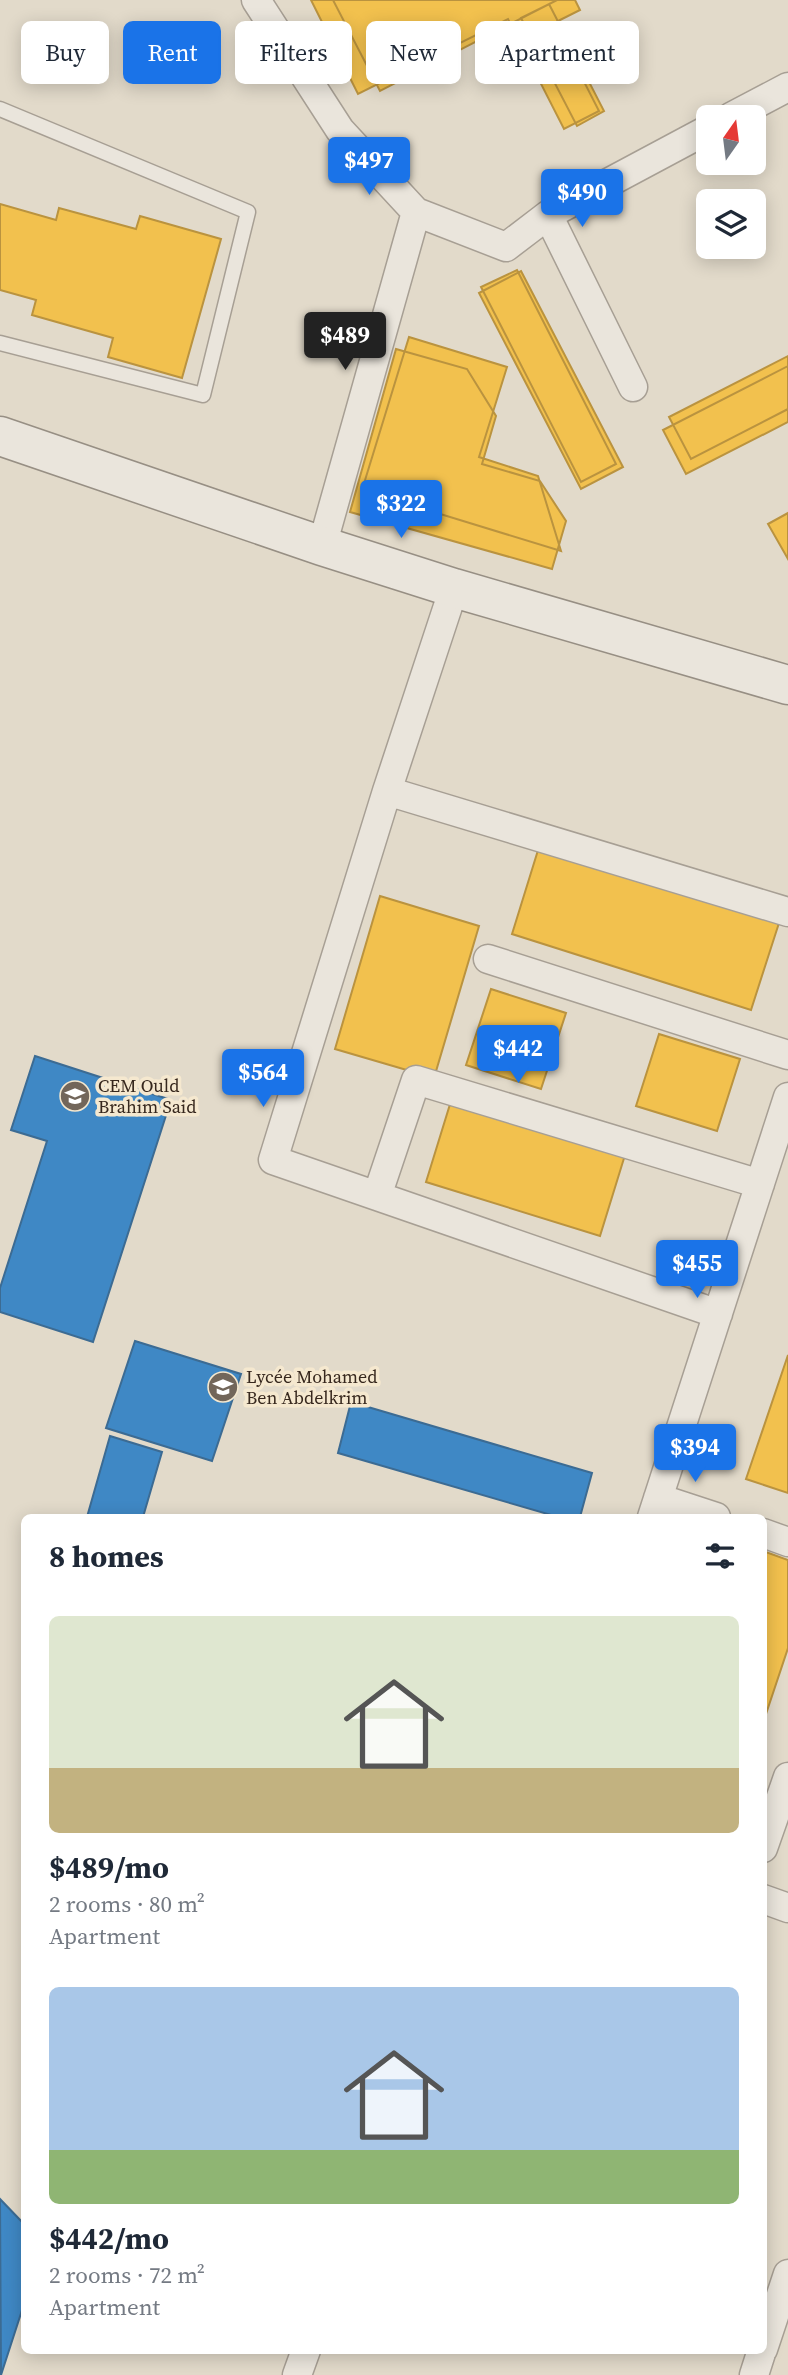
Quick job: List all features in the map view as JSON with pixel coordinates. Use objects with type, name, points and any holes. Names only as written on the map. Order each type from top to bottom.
[{"type":"street","points":[[256,0],[340,130],[416,212],[506,247],[548,215],[696,136]]},
{"type":"street","points":[[754,105],[788,87]]},
{"type":"street","points":[[322,546],[416,212]]},
{"type":"street","points":[[548,215],[633,387]]},
{"type":"street","points":[[0,436],[454,588],[788,685]]},
{"type":"street","points":[[454,588],[387,791],[273,1160],[719,1314]]},
{"type":"street","points":[[387,791],[788,912]]},
{"type":"street","points":[[488,959],[788,1055]]},
{"type":"street","points":[[377,1196],[416,1080],[760,1185]]},
{"type":"street","points":[[698,1514],[655,1507],[788,1097]]},
{"type":"street","points":[[767,1534],[788,1542]]},
{"type":"street","points":[[767,1837],[788,1777]]},
{"type":"street","points":[[767,1900],[788,1908]]},
{"type":"street","points":[[767,2267],[788,2274],[767,2337]]},
{"type":"street","points":[[297,2375],[305,2354]]},
{"type":"street","points":[[754,2375],[761,2354]]},
{"type":"lane","points":[[0,109],[248,212],[204,395],[0,343]]},
{"type":"building: Homes","points":[[311,0],[575,0],[580,10],[558,21],[475,21],[475,36],[461,42],[461,21],[366,21],[366,84],[378,84],[358,94],[352,82],[352,21],[322,21]]},
{"type":"building: Homes","points":[[333,0],[557,0],[516,21],[475,21],[475,42],[461,49],[461,21],[366,21],[366,64],[352,37],[352,21],[344,21]]},
{"type":"building: Homes","points":[[549,4],[558,21],[523,21],[521,18]]},
{"type":"building: Homes","points":[[376,84],[394,84],[380,91]]},
{"type":"building: Homes","points":[[541,84],[585,84],[599,111],[564,129]]},
{"type":"building: Homes","points":[[555,84],[590,84],[604,111],[577,126]]},
{"type":"building: Homes","points":[[0,204],[56,220],[59,208],[136,229],[140,216],[221,239],[182,378],[108,357],[113,338],[32,315],[36,300],[0,290]]},
{"type":"building: Homes","points":[[517,270],[616,464],[581,482],[481,287]]},
{"type":"building: Homes","points":[[521,271],[623,467],[581,489],[479,293]]},
{"type":"building: Homes","points":[[409,337],[507,367],[479,457],[538,476],[561,551],[362,490]]},
{"type":"building: Homes","points":[[396,349],[467,369],[496,416],[482,464],[540,481],[566,521],[552,569],[350,512]]},
{"type":"building: Homes","points":[[788,356],[788,409],[691,459],[669,417]]},
{"type":"building: Homes","points":[[788,366],[788,422],[686,474],[663,430]]},
{"type":"building: Homes","points":[[788,513],[788,559],[768,524]]},
{"type":"building: Homes","points":[[539,847],[779,923],[751,1010],[512,934]]},
{"type":"building: Homes","points":[[380,896],[479,926],[434,1078],[335,1049]]},
{"type":"building: Homes","points":[[491,989],[566,1013],[541,1089],[466,1065]]},
{"type":"building: Homes","points":[[659,1034],[740,1059],[717,1131],[636,1106]]},
{"type":"building: Homes","points":[[451,1101],[625,1155],[600,1236],[426,1182]]},
{"type":"building: Homes","points":[[788,1355],[788,1493],[746,1479]]},
{"type":"building: Homes","points":[[767,1552],[788,1560],[788,1648],[767,1711]]},
{"type":"building: Schools","points":[[35,1056],[171,1100],[93,1342],[0,1312],[0,1288],[47,1141],[11,1130]]},
{"type":"building: Schools","points":[[135,1341],[241,1374],[212,1461],[106,1428]]},
{"type":"building: Schools","points":[[351,1402],[592,1473],[581,1514],[548,1514],[338,1453]]},
{"type":"building: Schools","points":[[110,1436],[162,1452],[144,1514],[88,1514]]},
{"type":"building: Schools","points":[[0,2199],[21,2221],[21,2313],[1,2375]]},
{"type":"place","name":"CEM Ould Brahim Said","points":[[75,1096]]},
{"type":"place","name":"Lycée Mohamed Ben Abdelkrim","points":[[223,1387]]}]
